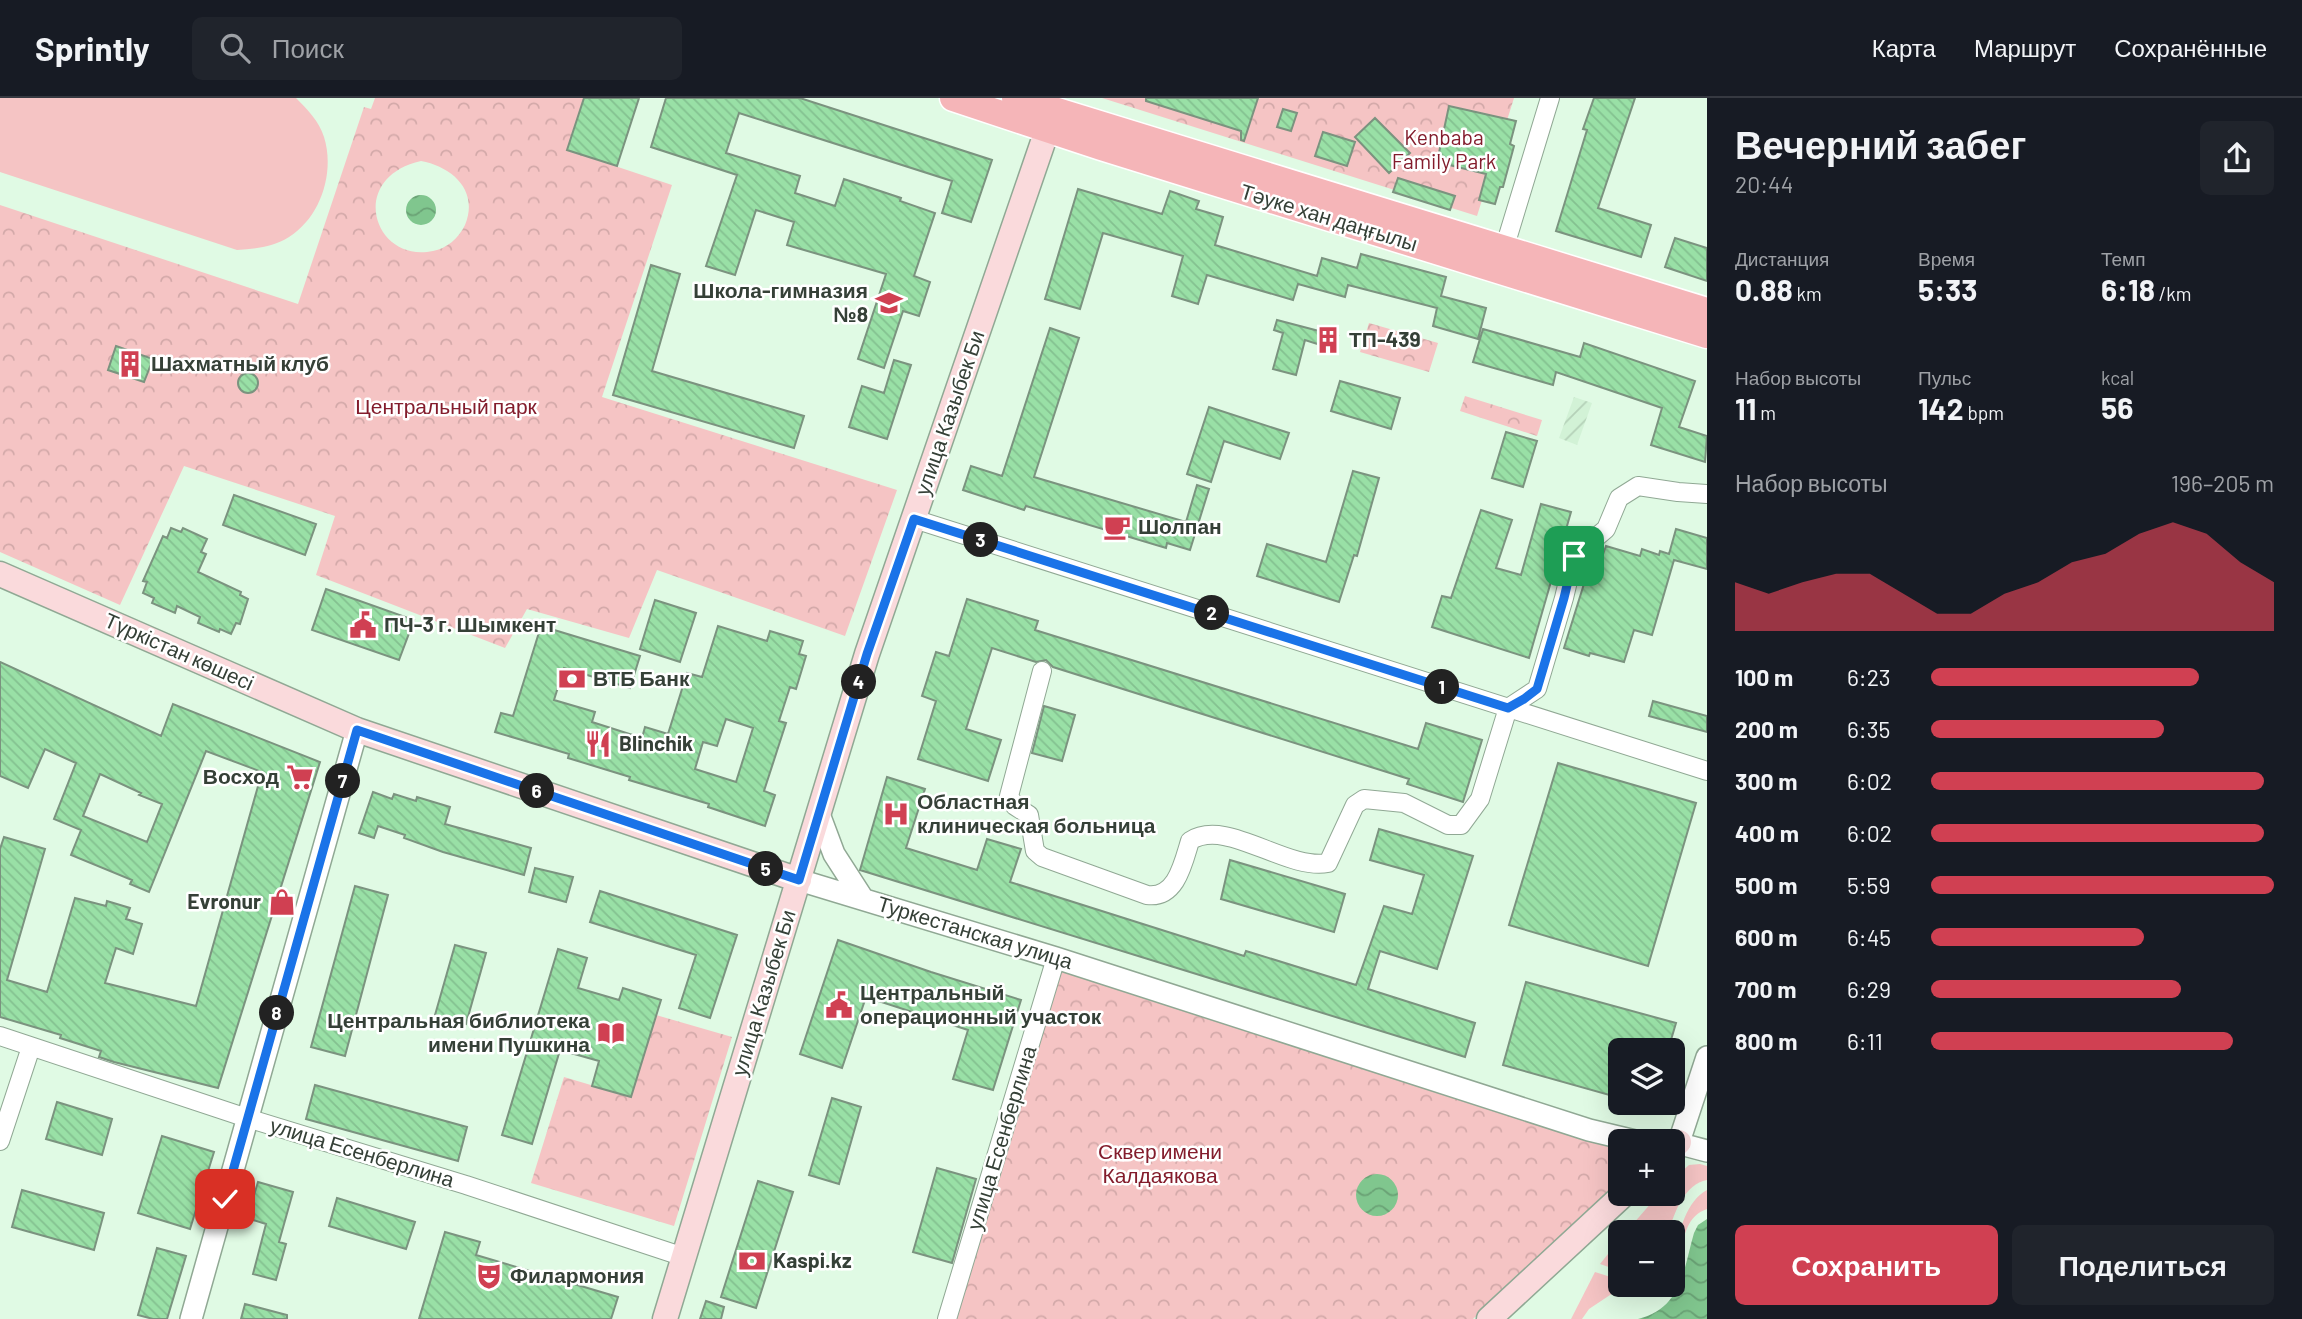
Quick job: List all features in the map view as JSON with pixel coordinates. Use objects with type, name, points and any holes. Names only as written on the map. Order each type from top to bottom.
[{"type":"main road","name":"Тәуке хан даңғылы","points":[[953,98],[1053,112]]},
{"type":"main road","name":"Тәуке хан даңғылы","points":[[1015,98],[1501,259],[1707,335]]},
{"type":"main road","name":"улица Казыбек Би","points":[[665,1319],[867,654],[1053,112]]},
{"type":"main road","name":"Тәуке хан даңғылы","points":[[1501,259],[1707,311]]},
{"type":"main road","name":"Түркістан көшесі","points":[[0,575],[357,730]]},
{"type":"main road","name":"Туркестанская улица","points":[[357,730],[799,880]]},
{"type":"main road","points":[[1489,1319],[1611,1206]]},
{"type":"street","points":[[1501,259],[1549,98]]},
{"type":"street","points":[[1042,671],[1009,796],[1015,806],[1029,815],[1035,851],[1042,857],[1147,895],[1158,896],[1164,894],[1177,877],[1189,841],[1206,834],[1253,844],[1299,862],[1317,865],[1328,863],[1355,805],[1364,799],[1404,803],[1448,825],[1461,825],[1480,799],[1508,708],[1537,689],[1574,556],[1606,529],[1619,498],[1638,486],[1707,494]]},
{"type":"street","points":[[914,519],[1707,771]]},
{"type":"street","points":[[191,1319],[357,730]]},
{"type":"street","points":[[819,814],[834,854],[863,900]]},
{"type":"street","name":"Туркестанская улица","points":[[799,880],[1056,958],[1563,1122],[1608,1134]]},
{"type":"street","name":"улица Есенберлина","points":[[947,1319],[1056,958]]},
{"type":"street","name":"улица Есенберлина","points":[[0,1035],[247,1118],[684,1256]]},
{"type":"street","points":[[0,1141],[31,1047]]},
{"type":"street","points":[[1681,1129],[1707,1057]]},
{"type":"street","points":[[1685,1146],[1707,1152]]},
{"type":"shaded area","points":[[1574,397],[1592,403],[1577,445],[1559,438]]},
{"type":"green space","points":[[0,98],[296,98],[316,121],[324,137],[328,165],[323,193],[310,218],[289,237],[264,247],[237,250],[0,172]]},
{"type":"green space","name":"Центральный парк","points":[[375,98],[584,98],[567,150],[672,185],[602,397],[897,490],[845,636],[657,570],[629,638],[527,609],[505,648],[316,575],[335,516],[184,466],[120,605],[0,552],[0,205],[298,304],[364,107],[371,109]],"holes":[[[421,161],[433,164],[460,182],[469,202],[468,213],[462,230],[447,245],[438,250],[412,252],[396,245],[384,233],[377,217],[376,200],[383,184],[398,170]]]},
{"type":"green space","name":"Kenbaba Family Park","points":[[1102,98],[1514,98],[1477,216]]},
{"type":"green space","points":[[1369,323],[1438,343],[1429,372],[1360,352]]},
{"type":"green space","points":[[1465,396],[1542,420],[1537,436],[1460,411]]},
{"type":"green space","name":"Сквер имени Калдаякова","points":[[1058,969],[1608,1145],[1608,1194],[1473,1319],[950,1319]]},
{"type":"green space","points":[[656,1015],[732,1037],[674,1226],[531,1183],[564,1077],[631,1097]]},
{"type":"green space","points":[[1689,1165],[1707,1166],[1707,1180],[1692,1187],[1685,1196],[1685,1168]]},
{"type":"green space","points":[[1707,1190],[1707,1209],[1695,1216],[1685,1233],[1684,1220],[1700,1195]]},
{"type":"green space","points":[[1649,1206],[1678,1206],[1673,1220],[1636,1220]]},
{"type":"green space","points":[[1608,1254],[1608,1267],[1600,1264]]},
{"type":"green space","points":[[1595,1272],[1608,1276],[1608,1296],[1589,1309],[1582,1319],[1571,1319]]},
{"type":"water","points":[[421,195],[427,196],[435,204],[435,216],[427,224],[421,225],[415,224],[407,216],[406,210],[407,204],[415,196]]},
{"type":"water","points":[[1377,1174],[1392,1180],[1398,1195],[1392,1210],[1377,1216],[1362,1210],[1356,1195],[1362,1180]]},
{"type":"water","points":[[1707,1219],[1707,1319],[1638,1319],[1653,1314],[1672,1297],[1685,1297],[1685,1267],[1698,1225]]},
{"type":"building","points":[[584,98],[639,98],[617,166],[567,150]]},
{"type":"building","points":[[666,98],[800,98],[992,160],[971,222],[942,213],[952,181],[739,113],[726,153],[800,176],[795,193],[835,206],[844,179],[901,198],[900,201],[935,213],[914,276],[930,282],[919,316],[903,311],[884,368],[858,359],[886,274],[787,245],[794,222],[756,210],[735,275],[706,266],[737,175],[651,147]]},
{"type":"building","points":[[1146,98],[1258,98],[1244,141],[1241,140],[1241,131],[1146,101]]},
{"type":"building","points":[[1594,98],[1635,98],[1598,208],[1651,225],[1641,257],[1556,231]]},
{"type":"building","points":[[1449,106],[1516,121],[1510,144],[1514,146],[1503,187],[1500,187],[1495,204],[1479,200],[1486,174],[1437,162]]},
{"type":"building","points":[[1283,109],[1297,113],[1291,131],[1277,127]]},
{"type":"building","points":[[1375,118],[1410,153],[1389,173],[1355,137]]},
{"type":"building","points":[[1323,132],[1355,142],[1347,166],[1315,156]]},
{"type":"building","points":[[1398,178],[1455,196],[1450,210],[1393,192]]},
{"type":"building","points":[[1078,189],[1162,214],[1170,191],[1199,201],[1196,209],[1223,217],[1215,245],[1317,276],[1322,258],[1357,268],[1361,254],[1446,277],[1441,296],[1486,308],[1478,339],[1433,326],[1437,308],[1348,285],[1345,297],[1298,284],[1293,300],[1207,275],[1198,304],[1172,296],[1183,256],[1103,233],[1080,309],[1045,299]]},
{"type":"building","points":[[1675,238],[1707,248],[1707,281],[1665,267]]},
{"type":"building","points":[[651,265],[680,274],[652,371],[804,416],[794,448],[613,395]]},
{"type":"building","points":[[1277,320],[1338,336],[1333,349],[1305,340],[1296,375],[1273,369],[1283,333],[1274,330]]},
{"type":"building","points":[[1050,328],[1079,338],[1034,477],[1186,522],[1197,485],[1209,489],[1190,550],[1167,543],[1166,548],[1026,506],[1024,510],[963,490],[971,466],[1002,476]]},
{"type":"building","points":[[1483,329],[1580,357],[1584,343],[1695,381],[1679,427],[1707,436],[1705,462],[1651,445],[1662,408],[1556,372],[1553,385],[1473,362]]},
{"type":"building","name":"Шахматный клуб","points":[[116,346],[153,359],[144,382],[108,370]]},
{"type":"building","points":[[894,360],[911,365],[887,439],[849,427],[862,386],[884,393]]},
{"type":"building","points":[[248,373],[255,376],[258,383],[255,390],[248,393],[241,390],[238,383],[241,376]]},
{"type":"building","points":[[1340,381],[1400,398],[1391,429],[1331,411]]},
{"type":"building","points":[[1209,407],[1289,433],[1280,459],[1224,441],[1211,482],[1187,474]]},
{"type":"building","points":[[1506,432],[1537,441],[1523,487],[1492,478]]},
{"type":"building","points":[[1353,471],[1379,478],[1357,556],[1354,555],[1339,602],[1257,576],[1267,544],[1326,562]]},
{"type":"building","points":[[234,495],[316,524],[305,555],[223,525]]},
{"type":"building","points":[[1541,504],[1571,512],[1529,658],[1432,627],[1442,596],[1451,598],[1481,510],[1512,520],[1496,568],[1521,575]]},
{"type":"building","points":[[171,528],[181,532],[183,528],[207,539],[201,552],[206,554],[198,572],[241,592],[240,595],[248,599],[240,624],[236,623],[231,634],[198,623],[200,617],[177,606],[175,613],[152,603],[154,598],[143,593],[147,582],[143,581],[163,536],[167,538]]},
{"type":"building","points":[[1676,529],[1707,538],[1707,569],[1674,560],[1652,635],[1634,630],[1624,662],[1590,653],[1589,656],[1564,648],[1593,555],[1602,557],[1606,546],[1640,556],[1642,549],[1659,555],[1660,551],[1669,554]]},
{"type":"building","name":"ПЧ-3 г. Шымкент","points":[[326,589],[414,620],[399,660],[312,630]]},
{"type":"building","points":[[967,599],[1038,621],[1035,630],[1418,749],[1426,723],[1482,740],[1463,802],[1407,784],[1409,779],[1053,667],[1046,660],[1036,662],[992,648],[966,729],[1001,740],[988,781],[918,759],[936,701],[922,696],[936,652],[949,656]]},
{"type":"building","points":[[655,600],[696,613],[680,662],[640,649]]},
{"type":"building","points":[[541,626],[640,656],[630,688],[564,668],[554,700],[595,712],[592,722],[642,738],[645,727],[668,734],[687,673],[702,677],[718,626],[767,641],[770,631],[803,641],[799,654],[806,656],[796,689],[790,687],[779,721],[786,723],[764,791],[775,795],[765,826],[708,807],[709,804],[568,758],[569,754],[495,732],[501,713],[513,716]],"holes":[[[726,719],[753,728],[736,782],[695,769],[703,742],[717,746]]]},
{"type":"building","points":[[0,662],[161,736],[173,704],[320,762],[218,1088],[114,1062],[99,1057],[101,1051],[60,1038],[61,1035],[0,1017],[0,849],[4,837],[45,849],[7,980],[47,992],[75,898],[106,906],[107,901],[130,908],[126,919],[142,924],[133,954],[116,948],[105,983],[196,1006],[262,772],[206,751],[149,892],[130,884],[132,880],[71,855],[81,830],[54,819],[76,763],[45,749],[28,788],[0,776]],"holes":[[[100,774],[141,793],[139,795],[162,804],[147,842],[83,816]]]},
{"type":"building","points":[[1653,701],[1707,716],[1707,732],[1649,716]]},
{"type":"building","name":"Областная клиническая больница","points":[[1044,706],[1075,715],[1062,761],[1032,753]]},
{"type":"building","points":[[1558,763],[1696,803],[1648,966],[1509,925]]},
{"type":"building","points":[[887,777],[925,789],[906,848],[977,870],[987,839],[1021,849],[1010,882],[1244,956],[1246,951],[1356,985],[1384,906],[1412,914],[1424,875],[1370,860],[1379,829],[1473,856],[1437,969],[1380,951],[1368,989],[1475,1023],[1465,1057],[860,870]]},
{"type":"building","points":[[373,792],[392,799],[394,794],[416,801],[417,797],[450,807],[445,824],[531,848],[524,875],[443,852],[378,826],[374,838],[359,833]]},
{"type":"building","points":[[1230,860],[1345,894],[1334,932],[1221,899]]},
{"type":"building","points":[[535,868],[573,877],[566,902],[529,892]]},
{"type":"building","points":[[355,886],[388,895],[345,1056],[311,1047]]},
{"type":"building","points":[[600,891],[737,935],[710,1018],[679,1008],[696,955],[590,922]]},
{"type":"building","points":[[838,940],[1021,1000],[993,1090],[953,1079],[968,1030],[866,997],[842,1068],[800,1054]]},
{"type":"building","points":[[455,945],[486,953],[466,1024],[435,1015]]},
{"type":"building","points":[[558,949],[587,958],[578,988],[619,1000],[623,988],[661,1000],[631,1097],[592,1086],[599,1061],[560,1050],[532,1144],[502,1135]]},
{"type":"building","points":[[1526,982],[1676,1023],[1672,1038],[1608,1038],[1608,1095],[1503,1065]]},
{"type":"building","points":[[315,1085],[467,1127],[458,1161],[306,1119]]},
{"type":"building","points":[[832,1098],[861,1107],[839,1184],[809,1175]]},
{"type":"building","points":[[57,1102],[112,1119],[102,1155],[46,1139]]},
{"type":"building","points":[[162,1136],[214,1152],[190,1229],[138,1213]]},
{"type":"building","points":[[937,1168],[976,1179],[952,1263],[913,1252]]},
{"type":"building","points":[[758,1181],[793,1192],[756,1308],[721,1297]]},
{"type":"building","points":[[258,1182],[293,1192],[279,1242],[286,1244],[276,1280],[253,1274],[266,1224],[247,1218]]},
{"type":"building","points":[[22,1190],[104,1213],[94,1250],[12,1227]]},
{"type":"building","points":[[337,1198],[415,1222],[406,1249],[329,1226]]},
{"type":"building","name":"Филармония","points":[[445,1232],[480,1242],[476,1255],[618,1297],[611,1319],[419,1319]]},
{"type":"building","points":[[157,1248],[186,1256],[167,1319],[138,1315]]},
{"type":"building","points":[[706,1301],[724,1307],[721,1319],[700,1319]]},
{"type":"building","points":[[245,1304],[287,1315],[287,1319],[241,1319]]},
{"type":"place","name":"Школа-гимназия №8","points":[[889,303]]},
{"type":"place","name":"ТП-439","points":[[1328,340]]},
{"type":"place","name":"Шахматный клуб","points":[[130,364]]},
{"type":"place","name":"Шолпан","points":[[1117,527]]},
{"type":"place","name":"ПЧ-3 г. Шымкент","points":[[363,625]]},
{"type":"place","name":"ВТБ Банк","points":[[572,679]]},
{"type":"place","name":"Blinchik","points":[[598,744]]},
{"type":"place","name":"Восход","points":[[300,777]]},
{"type":"place","name":"Областная клиническая больница","points":[[896,814]]},
{"type":"place","name":"Evronur","points":[[282,902]]},
{"type":"place","name":"Центральный операционный участок","points":[[839,1005]]},
{"type":"place","name":"Центральная библиотека имени Пушкина","points":[[611,1033]]},
{"type":"place","name":"Kaspi.kz","points":[[752,1261]]},
{"type":"place","name":"Филармония","points":[[489,1276]]},
{"type":"route","points":[[225,1199],[357,730],[799,880],[867,654],[914,519],[1508,708],[1537,689],[1574,556]]}]
